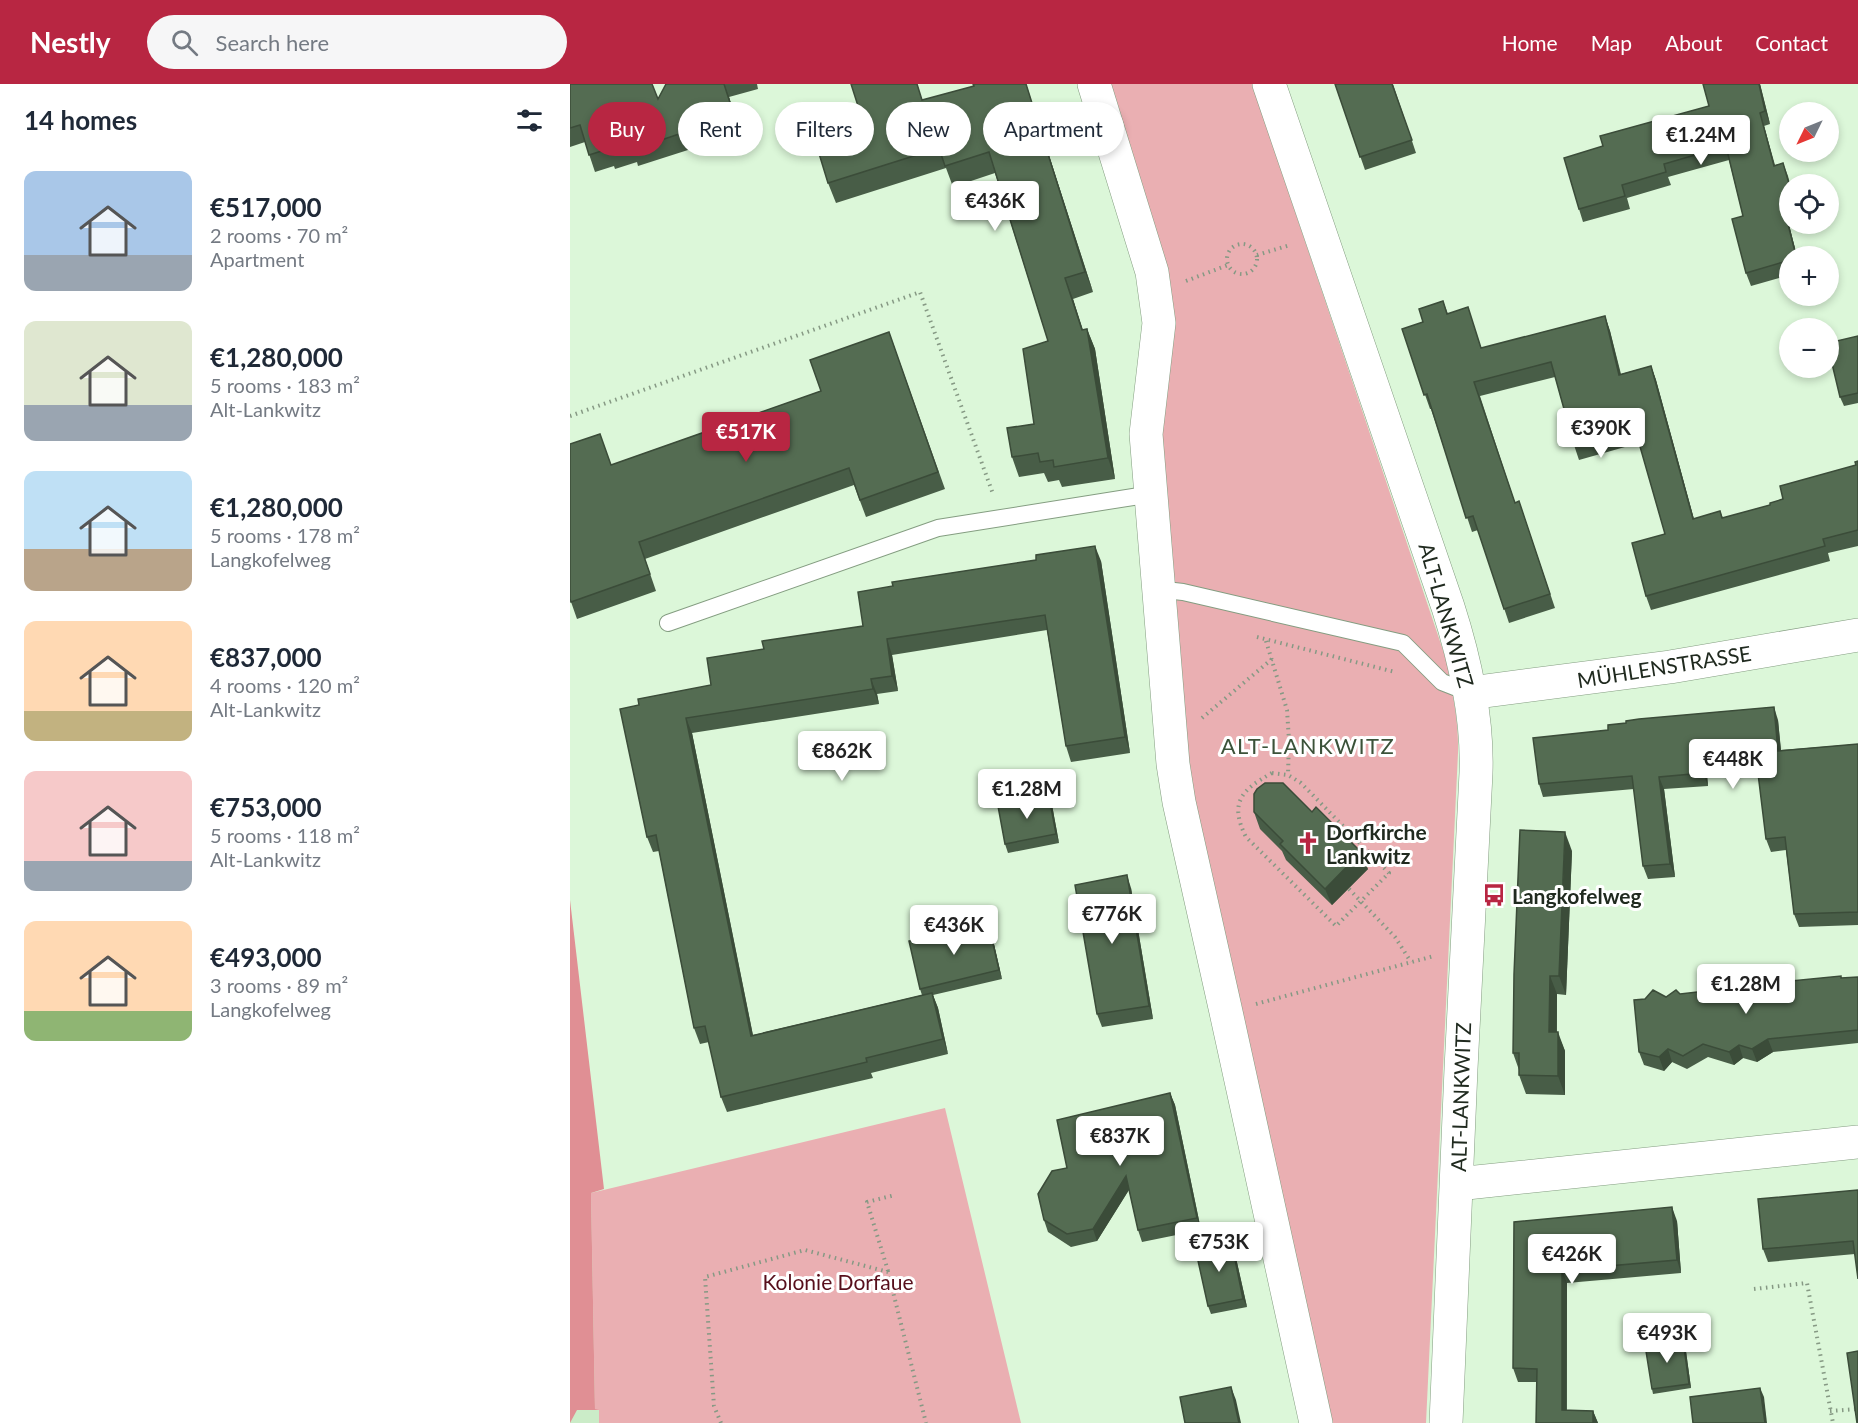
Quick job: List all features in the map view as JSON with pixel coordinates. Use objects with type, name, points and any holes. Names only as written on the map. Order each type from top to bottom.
[{"type":"street","points":[[1094,84],[1152,272],[1156,294],[1159,322],[1146,434],[1173,764],[1179,802],[1316,1423]]},
{"type":"street","name":"ALT-LANKWITZ","points":[[1269,84],[1450,614],[1470,693],[1476,755],[1446,1423]]},
{"type":"street","name":"MÜHLENSTRASSE","points":[[1470,693],[1670,667],[1858,635]]},
{"type":"street","points":[[1456,1184],[1858,1142]]},
{"type":"lane","points":[[668,623],[938,528],[1152,494]]},
{"type":"lane","points":[[1160,595],[1174,591],[1183,592],[1404,643],[1442,682],[1470,693]]},
{"type":"path","points":[[1257,255],[1294,244]]},
{"type":"path","points":[[1247,245],[1257,255],[1257,262],[1250,273],[1237,274],[1228,265],[1226,258],[1234,246],[1247,245]]},
{"type":"path","points":[[1180,283],[1228,265]]},
{"type":"path","points":[[570,416],[920,292],[1001,518]]},
{"type":"path","points":[[1256,637],[1399,673]]},
{"type":"path","points":[[1266,640],[1287,710],[1288,775]]},
{"type":"path","points":[[1200,720],[1272,658]]},
{"type":"path","points":[[1272,773],[1288,775],[1301,783],[1389,873],[1361,901],[1336,927],[1246,837],[1239,823],[1237,810],[1242,796],[1256,782],[1272,773]]},
{"type":"path","points":[[1349,889],[1395,937],[1411,962]]},
{"type":"path","points":[[1226,1012],[1467,948]]},
{"type":"path","points":[[895,1195],[867,1202],[888,1272],[926,1423]]},
{"type":"path","points":[[721,1423],[714,1406],[705,1277],[805,1250],[888,1272]]},
{"type":"path","points":[[1754,1289],[1807,1283],[1833,1423]]},
{"type":"path","points":[[1830,1411],[1858,1409]]},
{"type":"shaded area","points":[[570,900],[604,1189],[591,1193],[595,1409],[599,1410],[577,1410],[570,1423]]},
{"type":"shaded area","points":[[576,1410],[599,1410],[599,1423],[570,1423]]},
{"type":"green space","points":[[1109,84],[1252,84],[1446,659],[1456,717],[1458,753],[1426,1423],[1328,1423],[1190,791],[1161,429],[1120,156],[1124,156],[1124,102],[1112,102]]},
{"type":"green space","name":"Kolonie Dorfaue","points":[[945,1108],[1021,1423],[599,1423],[599,1410],[595,1410],[591,1193]]},
{"type":"building","points":[[570,84],[652,84],[658,99],[666,84],[724,84],[730,102],[678,102],[678,134],[666,138],[666,102],[588,102],[588,152],[580,125],[570,128]]},
{"type":"building","points":[[851,84],[917,84],[922,100],[974,86],[973,84],[1026,84],[1032,102],[983,102],[983,154],[945,166],[942,156],[971,156],[971,102],[886,102],[886,156],[914,156],[828,183],[820,156],[874,156],[874,102],[857,102]]},
{"type":"building","points":[[1335,84],[1392,84],[1412,140],[1360,157]]},
{"type":"building","points":[[1703,84],[1759,84],[1765,111],[1760,113],[1774,166],[1783,163],[1786,174],[1779,174],[1779,234],[1790,234],[1794,246],[1779,246],[1779,263],[1746,273],[1732,219],[1743,216],[1726,146],[1664,164],[1666,172],[1622,185],[1625,196],[1579,209],[1564,158],[1603,146],[1600,136],[1709,106]]},
{"type":"building","points":[[990,156],[1049,156],[1085,272],[1065,278],[1082,330],[1087,329],[1108,458],[1054,467],[1053,460],[1040,462],[1038,453],[1012,457],[1007,428],[1034,424],[1023,349],[1048,341]]},
{"type":"building","points":[[1443,301],[1447,314],[1468,307],[1481,348],[1605,316],[1619,375],[1651,366],[1693,519],[1720,511],[1722,518],[1770,505],[1770,503],[1783,499],[1780,486],[1856,465],[1855,462],[1858,461],[1858,530],[1823,539],[1825,546],[1646,596],[1632,543],[1665,534],[1635,429],[1574,445],[1551,362],[1474,382],[1515,503],[1519,501],[1550,594],[1504,609],[1473,516],[1466,518],[1427,394],[1424,395],[1402,329],[1423,322],[1419,309]]},
{"type":"building","points":[[889,332],[938,472],[860,500],[849,468],[639,542],[650,574],[571,602],[570,444],[600,434],[611,465],[821,391],[810,360]]},
{"type":"building","points":[[1858,336],[1858,393],[1840,397],[1835,378],[1839,378],[1839,340]]},
{"type":"building","points":[[1095,546],[1125,737],[1066,746],[1045,615],[887,639],[892,676],[871,679],[873,689],[686,718],[751,1036],[932,993],[943,1039],[866,1058],[867,1062],[721,1097],[705,1026],[694,1028],[656,835],[647,837],[620,709],[639,705],[638,699],[711,685],[707,658],[764,649],[762,641],[863,626],[858,592],[893,586],[892,582],[1036,560],[1036,555]]},
{"type":"building","points":[[1774,707],[1778,751],[1858,744],[1858,912],[1794,914],[1785,837],[1766,839],[1756,757],[1702,762],[1703,773],[1659,777],[1670,864],[1643,866],[1632,776],[1539,784],[1533,738],[1608,730],[1608,725],[1639,719]]},
{"type":"building","name":"Dorfkirche Lankwitz","points":[[1265,783],[1283,783],[1312,812],[1316,807],[1361,852],[1325,889],[1280,844],[1283,841],[1254,812],[1254,794]]},
{"type":"building","points":[[1049,797],[1056,834],[1005,844],[998,806]]},
{"type":"building","points":[[1520,830],[1565,832],[1559,976],[1550,976],[1549,1032],[1558,1032],[1558,1076],[1519,1075],[1519,1053],[1513,1053]]},
{"type":"building","points":[[1127,875],[1149,1006],[1097,1014],[1075,885]]},
{"type":"building","points":[[988,922],[999,970],[920,989],[909,941]]},
{"type":"building","points":[[1841,976],[1841,978],[1858,977],[1858,1030],[1768,1039],[1752,1049],[1739,1045],[1729,1052],[1703,1044],[1683,1056],[1668,1049],[1659,1057],[1639,1052],[1634,1000],[1645,999],[1653,990],[1666,997],[1676,990],[1680,994],[1715,990],[1721,982],[1731,988],[1746,980],[1751,985]]},
{"type":"building","points":[[1170,1093],[1197,1218],[1138,1230],[1126,1176],[1093,1229],[1067,1234],[1044,1220],[1038,1194],[1052,1171],[1067,1168],[1057,1120]]},
{"type":"building","points":[[1858,1190],[1858,1279],[1853,1241],[1763,1249],[1758,1199]]},
{"type":"building","points":[[1672,1207],[1677,1260],[1562,1270],[1562,1410],[1593,1411],[1593,1423],[1536,1423],[1537,1369],[1513,1368],[1514,1222]]},
{"type":"building","points":[[1231,1240],[1243,1299],[1208,1306],[1195,1247]]},
{"type":"building","points":[[1683,1340],[1689,1384],[1652,1389],[1645,1345]]},
{"type":"building","points":[[1858,1351],[1858,1423],[1857,1423],[1847,1353]]},
{"type":"building","points":[[1231,1387],[1239,1423],[1185,1423],[1180,1397]]},
{"type":"building","points":[[1760,1388],[1765,1423],[1693,1423],[1690,1397]]},
{"type":"place","name":"Dorfkirche Lankwitz","points":[[1308,843]]},
{"type":"place","name":"Langkofelweg","points":[[1494,895]]},
{"type":"district","name":"ALT-LANKWITZ","points":[[1308,745]]}]
